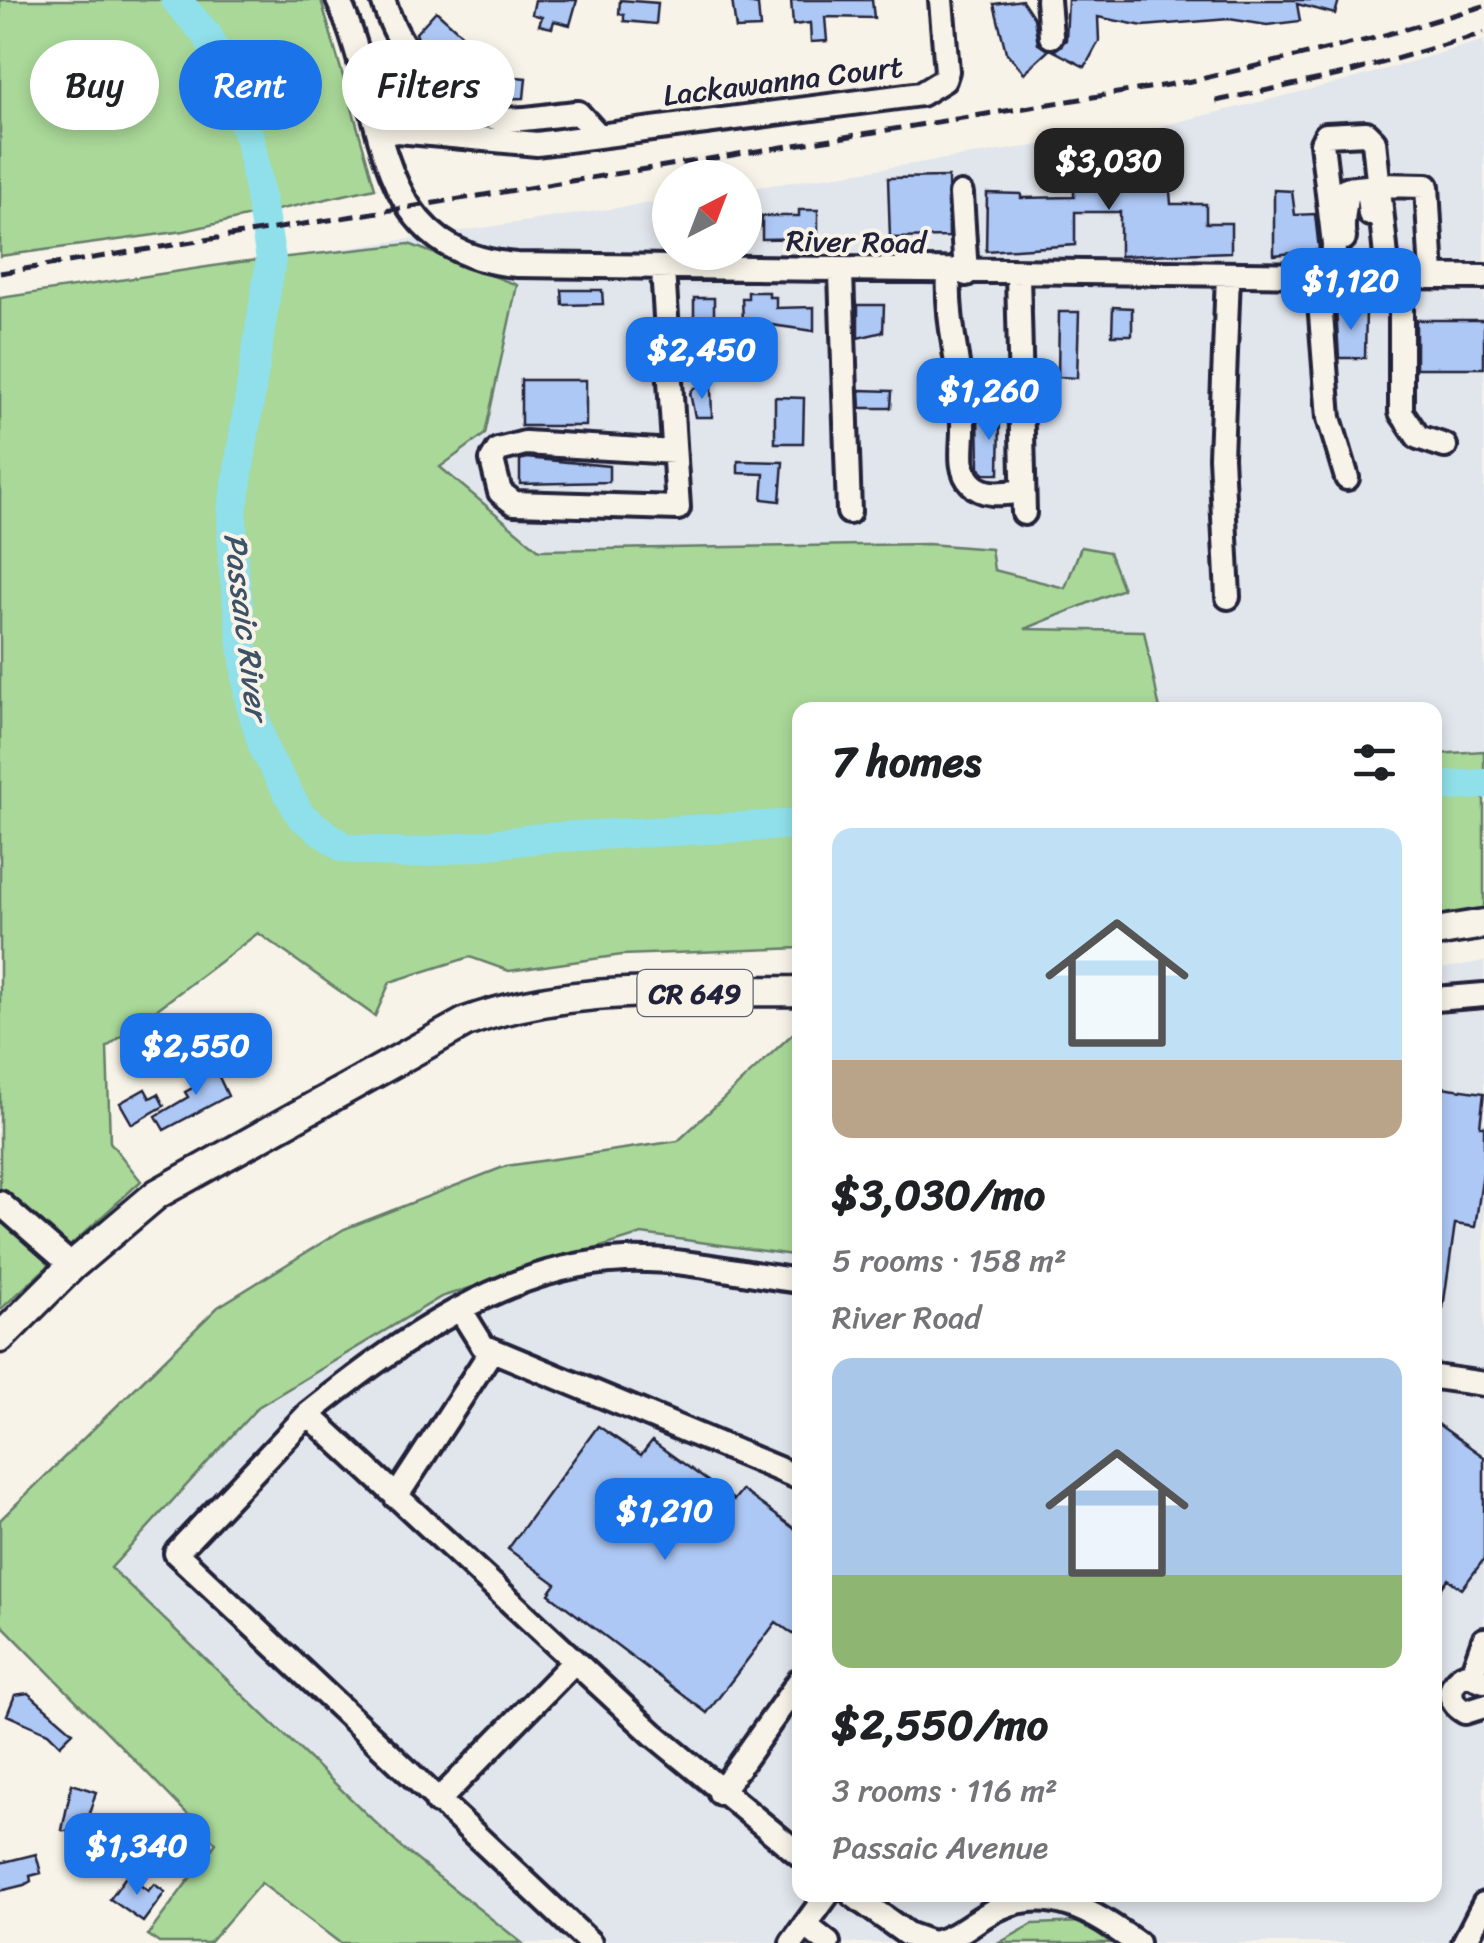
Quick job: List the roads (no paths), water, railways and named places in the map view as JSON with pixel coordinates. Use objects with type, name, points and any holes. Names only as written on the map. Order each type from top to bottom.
[{"type":"main road","points":[[1442,931],[1484,924]]},
{"type":"main road","name":"CR 649","points":[[0,1338],[133,1212],[182,1177],[466,1022],[515,1006],[591,994],[792,991]]},
{"type":"street","name":"River Road","points":[[338,0],[394,181],[421,227],[451,250],[494,264],[652,269]]},
{"type":"street","points":[[383,0],[394,34],[438,88],[494,118],[578,113],[599,136]]},
{"type":"street","name":"Lackawanna Court","points":[[380,134],[398,131],[537,144],[921,94],[944,80],[948,71],[941,0]]},
{"type":"street","points":[[1048,0],[1051,36]]},
{"type":"street","points":[[1347,478],[1329,418],[1334,244],[1322,143],[1326,135],[1366,133],[1374,141],[1383,276]]},
{"type":"street","points":[[1378,186],[1427,186],[1432,276]]},
{"type":"street","points":[[1334,276],[1346,189],[1366,187],[1383,276],[1401,307],[1401,412],[1418,437],[1445,446]]},
{"type":"street","points":[[961,194],[955,357],[964,398],[962,468],[968,481],[1023,502],[1018,274]]},
{"type":"street","points":[[663,270],[678,508],[514,503],[500,492],[492,460],[498,450],[524,443],[674,452]]},
{"type":"street","name":"River Road","points":[[708,270],[1484,278]]},
{"type":"street","points":[[841,273],[849,512]]},
{"type":"street","points":[[1228,275],[1221,457],[1228,597]]},
{"type":"street","points":[[964,398],[1021,396]]},
{"type":"street","points":[[1442,998],[1484,995]]},
{"type":"street","points":[[0,1203],[72,1266]]},
{"type":"street","points":[[590,1943],[176,1553],[308,1414],[402,1343],[460,1309],[554,1273],[623,1260],[666,1261],[792,1280]]},
{"type":"street","points":[[460,1309],[483,1346],[792,1475]]},
{"type":"street","points":[[396,1498],[492,1350]]},
{"type":"street","points":[[1442,1378],[1484,1384]]},
{"type":"street","points":[[308,1414],[574,1662],[720,1793],[792,1849]]},
{"type":"street","points":[[1484,1640],[1476,1654],[1478,1677],[1455,1681],[1451,1699],[1464,1712],[1484,1706]]},
{"type":"street","points":[[437,1802],[574,1662]]},
{"type":"street","points":[[720,1793],[792,1691]]},
{"type":"street","points":[[823,1902],[798,1934],[828,1943]]},
{"type":"street","points":[[863,1902],[907,1934],[933,1943],[948,1940],[994,1910],[1026,1902]]},
{"type":"street","points":[[1053,1902],[1082,1908],[1137,1943]]},
{"type":"street","points":[[1464,1943],[1484,1904]]},
{"type":"waterway","name":"Passaic River","points":[[176,0],[208,36],[250,139],[271,259],[232,513],[233,564],[250,702],[265,752],[301,816],[344,848],[407,854],[542,838],[792,824]]},
{"type":"waterway","name":"Passaic River","points":[[1442,787],[1484,784]]},
{"type":"railway","points":[[0,273],[1192,81],[1371,39],[1484,6]]},
{"type":"railway","points":[[1216,101],[1344,74],[1484,33]]}]
